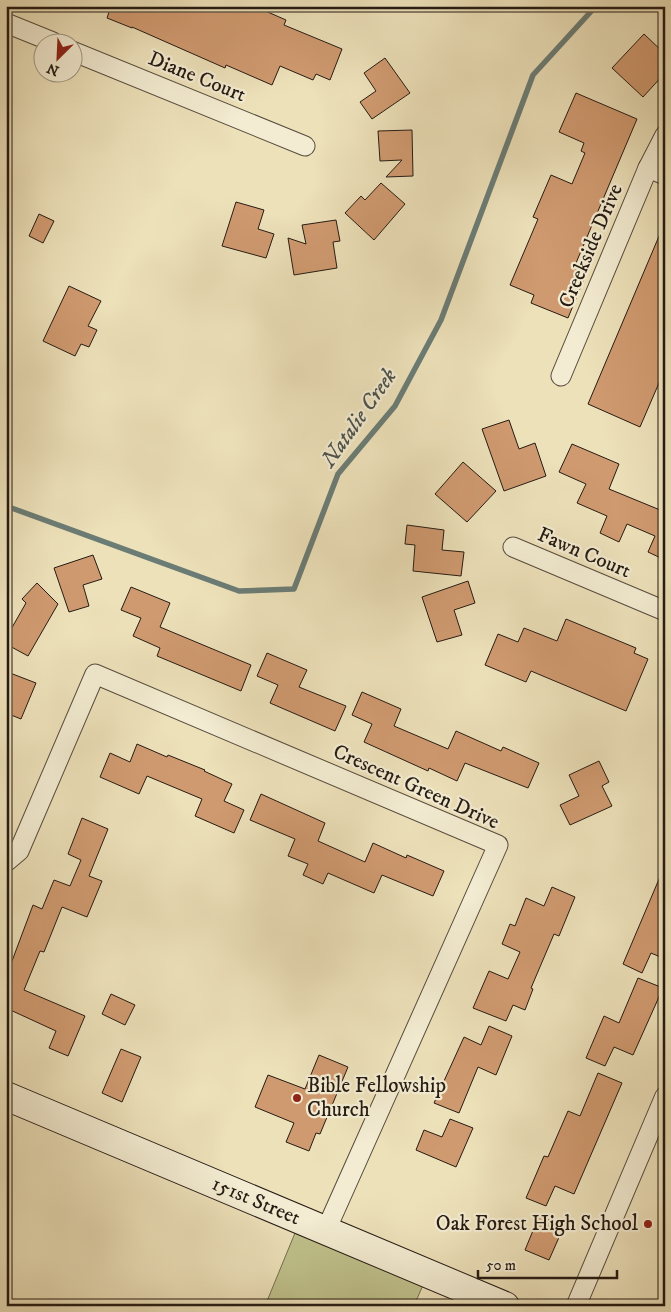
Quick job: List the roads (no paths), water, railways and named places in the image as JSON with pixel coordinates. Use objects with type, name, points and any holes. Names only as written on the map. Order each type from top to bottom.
[{"type":"street","points":[[6,23],[32,34]]},
{"type":"street","name":"Diane Court","points":[[82,55],[305,146]]},
{"type":"street","name":"Creekside Drive","points":[[561,376],[657,172],[665,135]]},
{"type":"street","name":"Fawn Court","points":[[513,547],[665,611]]},
{"type":"street","name":"Crescent Green Drive","points":[[6,862],[19,851],[95,674],[498,845],[326,1230]]},
{"type":"street","name":"151st Street","points":[[6,1096],[505,1306]]},
{"type":"street","points":[[576,1306],[665,1096]]},
{"type":"waterway","name":"Natalie Creek","points":[[6,506],[239,591],[294,589],[338,474],[395,406],[441,320],[533,75],[596,6]]},
{"type":"place","name":"Bible Fellowship Church","points":[[297,1098]]},
{"type":"place","name":"Oak Forest High School","points":[[648,1224]]}]
